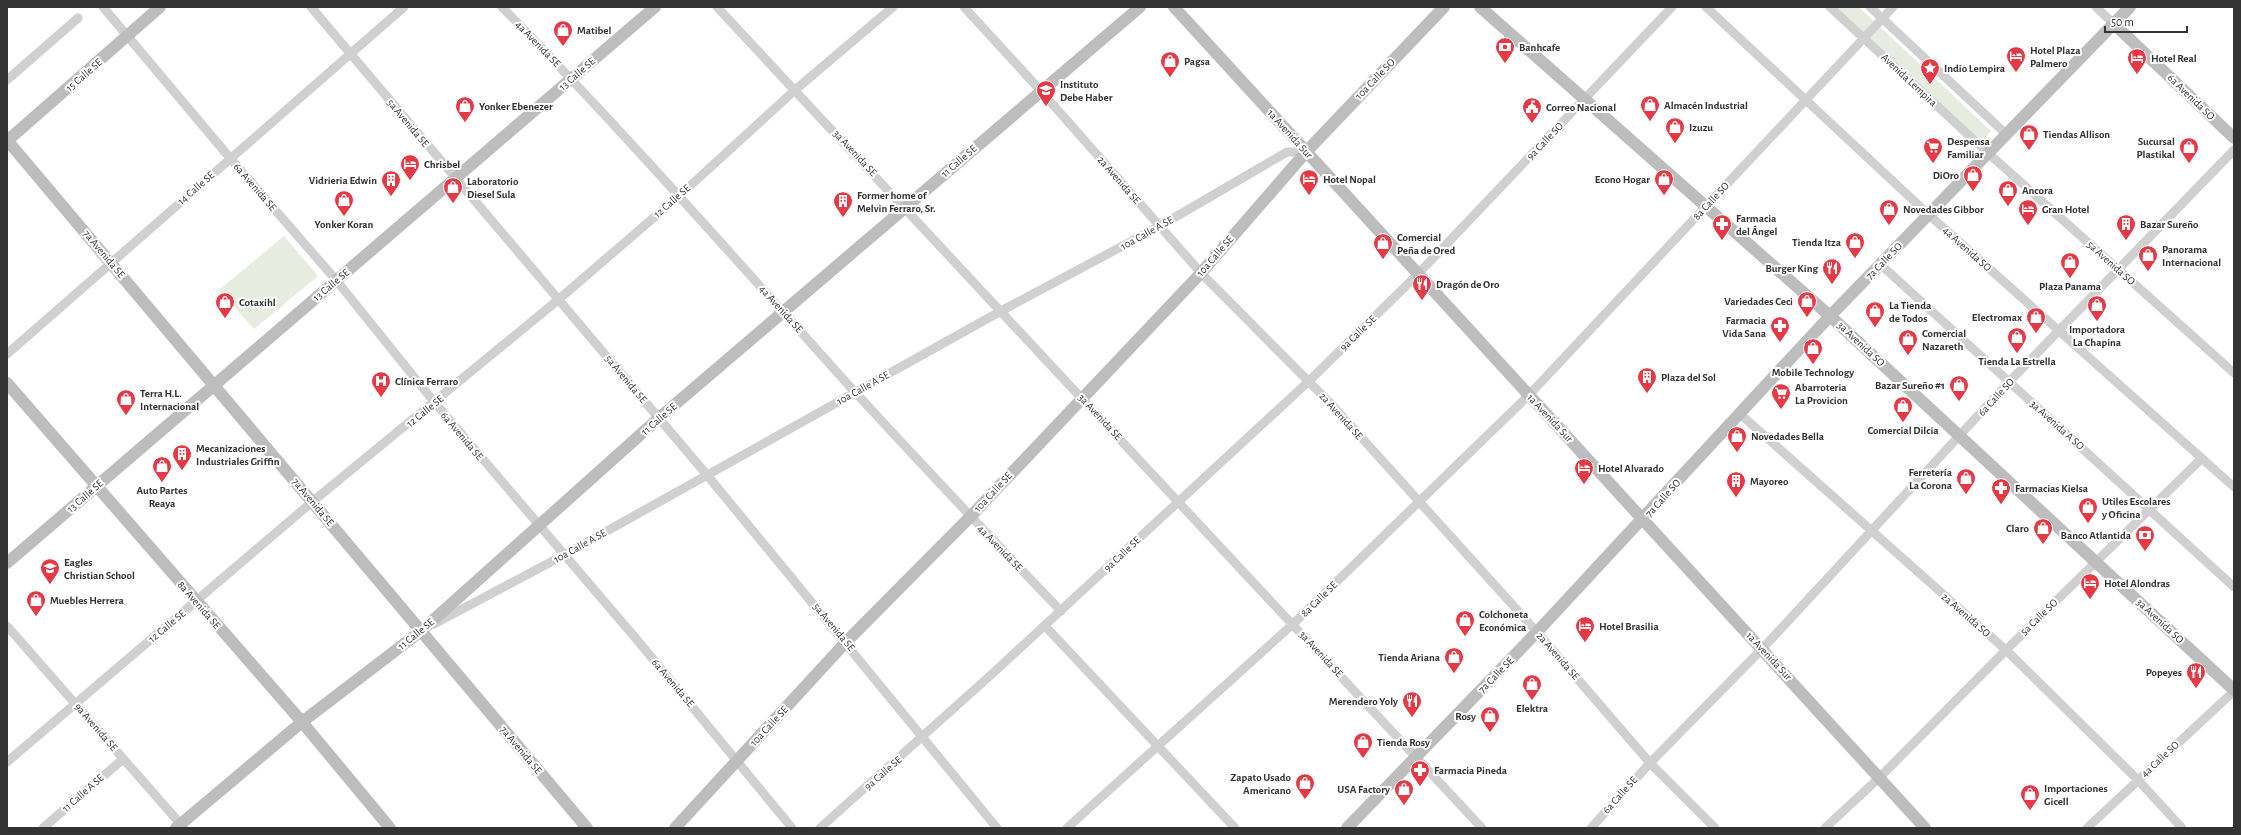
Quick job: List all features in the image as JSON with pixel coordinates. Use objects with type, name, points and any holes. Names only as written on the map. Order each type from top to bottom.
[{"type":"street","name":"6a Avenida SE","points":[[103,7],[230,158],[336,280],[434,403],[564,555],[792,828]]},
{"type":"street","name":"15 Calle SE","points":[[7,140],[160,7]]},
{"type":"street","name":"5a Avenida SE","points":[[311,7],[707,475],[846,642],[922,738],[997,828]]},
{"type":"street","name":"14 Calle SE","points":[[7,354],[404,7]]},
{"type":"street","name":"4a Avenida SE","points":[[502,7],[571,78],[680,195],[970,517],[1061,611]]},
{"type":"street","name":"13 Calle SE","points":[[7,563],[655,7]]},
{"type":"street","name":"3a Avenida SE","points":[[717,7],[1083,398],[1482,828]]},
{"type":"street","name":"12 Calle SE","points":[[7,762],[312,502],[558,300],[680,195],[795,90],[893,7]]},
{"type":"street","name":"2a Avenida SE","points":[[964,7],[1041,91],[1201,273],[1309,381],[1418,503],[1537,632],[1650,762],[1715,828]]},
{"type":"street","name":"11 Calle SE","points":[[180,827],[302,722],[421,631],[659,418],[1140,7]]},
{"type":"street","name":"1a Avenida Sur","points":[[1174,7],[1643,520],[1763,648],[1925,828]]},
{"type":"street","name":"10a Calle SO","points":[[1306,152],[1444,7]]},
{"type":"street","name":"3a Avenida SO","points":[[1480,7],[1830,316],[2234,690]]},
{"type":"street","name":"9a Calle SO","points":[[1418,274],[1672,7]]},
{"type":"street","name":"4a Avenida SO","points":[[1706,7],[1928,214],[2201,459],[2232,481]]},
{"type":"street","name":"Avenida Lempira","points":[[1830,7],[1988,153]]},
{"type":"street","points":[[1870,7],[2006,134]]},
{"type":"street","name":"8a Calle SO","points":[[1529,395],[1893,7]]},
{"type":"street","name":"6a Avenida SO","points":[[2096,7],[2234,138]]},
{"type":"street","name":"7a Calle SO","points":[[1643,520],[1739,413],[1830,316],[2130,7]]},
{"type":"street","points":[[7,80],[78,18]]},
{"type":"street","name":"7a Avenida SE","points":[[7,140],[587,828]]},
{"type":"street","name":"6a Calle SO","points":[[1763,648],[2058,331],[2234,150]]},
{"type":"street","name":"10a Calle A SE","points":[[421,631],[564,555],[1001,311],[1160,226],[1287,152],[1306,152]]},
{"type":"street","name":"10a Calle SE","points":[[675,828],[846,642],[970,517],[1201,273],[1306,152]]},
{"type":"street","name":"5a Avenida SO","points":[[1988,153],[2234,373]]},
{"type":"street","name":"3a Avenida A SO","points":[[1880,264],[2234,587]]},
{"type":"street","name":"9a Calle SE","points":[[820,828],[1045,626],[1309,381],[1418,274]]},
{"type":"street","name":"8a Avenida SE","points":[[7,383],[195,602],[302,722],[390,828]]},
{"type":"street","name":"8a Calle SE","points":[[1068,828],[1293,624],[1529,395]]},
{"type":"street","name":"2a Avenida SO","points":[[1739,413],[2006,650],[2138,780],[2182,828]]},
{"type":"street","name":"5a Calle SO","points":[[1826,828],[1880,777],[2006,650],[2201,459]]},
{"type":"street","name":"7a Calle SE","points":[[1347,828],[1643,520]]},
{"type":"street","name":"9a Avenida SE","points":[[7,626],[76,704],[180,827]]},
{"type":"street","points":[[1045,626],[1157,747],[1235,828]]},
{"type":"street","name":"6a Calle SE","points":[[1591,828],[1650,762],[1763,648]]},
{"type":"street","name":"4a Calle SO","points":[[2087,828],[2234,690]]},
{"type":"street","name":"11 Calle A SE","points":[[43,828],[123,759]]},
{"type":"shaded area","points":[[1830,7],[1859,7],[1991,131],[1980,143]]},
{"type":"shaded area","points":[[284,236],[318,276],[254,329],[219,290]]},
{"type":"place","name":"Matibel","points":[[563,47]]},
{"type":"place","name":"Banhcafe","points":[[1505,64]]},
{"type":"place","name":"Hotel Plaza Palmero","points":[[2016,73]]},
{"type":"place","name":"Hotel Real","points":[[2137,75]]},
{"type":"place","name":"Pagsa","points":[[1170,78]]},
{"type":"place","name":"Indio Lempira","points":[[1930,85]]},
{"type":"place","name":"Instituto Debe Haber","points":[[1046,107]]},
{"type":"place","name":"Almacén Industrial","points":[[1650,122]]},
{"type":"place","name":"Yonker Ebenezer","points":[[465,123]]},
{"type":"place","name":"Correo Nacional","points":[[1532,124]]},
{"type":"place","name":"Izuzu","points":[[1675,144]]},
{"type":"place","name":"Tiendas Allison","points":[[2029,151]]},
{"type":"place","name":"Despensa Familiar","points":[[1933,164]]},
{"type":"place","name":"Sucursal Plastikal","points":[[2189,164]]},
{"type":"place","name":"Chrisbel","points":[[410,181]]},
{"type":"place","name":"DiOro","points":[[1973,192]]},
{"type":"place","name":"Hotel Nopal","points":[[1309,196]]},
{"type":"place","name":"Econo Hogar","points":[[1664,196]]},
{"type":"place","name":"Vidrieria Edwin","points":[[391,197]]},
{"type":"place","name":"Laboratorio Diesel Sula","points":[[453,204]]},
{"type":"place","name":"Ancora","points":[[2008,207]]},
{"type":"place","name":"Yonker Koran","points":[[344,217]]},
{"type":"place","name":"Former home of Melvin Ferraro, Sr.","points":[[843,218]]},
{"type":"place","name":"Novedades Gibbor","points":[[1889,226]]},
{"type":"place","name":"Gran Hotel","points":[[2028,226]]},
{"type":"place","name":"Farmacia del Ángel","points":[[1722,241]]},
{"type":"place","name":"Bazar Sureño","points":[[2126,241]]},
{"type":"place","name":"Tienda Itza","points":[[1855,259]]},
{"type":"place","name":"Comercial Peña de Ored","points":[[1383,260]]},
{"type":"place","name":"Panorama Internacional","points":[[2148,272]]},
{"type":"place","name":"Plaza Panama","points":[[2070,279]]},
{"type":"place","name":"Burger King","points":[[1832,285]]},
{"type":"place","name":"Dragón de Oro","points":[[1422,301]]},
{"type":"place","name":"Variedades Ceci","points":[[1807,318]]},
{"type":"place","name":"Cotaxihl","points":[[225,319]]},
{"type":"place","name":"Importadora La Chapina","points":[[2097,322]]},
{"type":"place","name":"La Tienda de Todos","points":[[1875,328]]},
{"type":"place","name":"Electromax","points":[[2036,334]]},
{"type":"place","name":"Farmacia Vida Sana","points":[[1780,343]]},
{"type":"place","name":"Tienda La Estrella","points":[[2017,354]]},
{"type":"place","name":"Comercial Nazareth","points":[[1908,356]]},
{"type":"place","name":"Mobile Technology","points":[[1813,365]]},
{"type":"place","name":"Plaza del Sol","points":[[1647,394]]},
{"type":"place","name":"Clínica Ferraro","points":[[381,398]]},
{"type":"place","name":"Bazar Sureño #1","points":[[1959,402]]},
{"type":"place","name":"Abarroteria La Provicion","points":[[1781,410]]},
{"type":"place","name":"Terra H.L. Internacional","points":[[126,416]]},
{"type":"place","name":"Comercial Dilcia","points":[[1903,423]]},
{"type":"place","name":"Novedades Bella","points":[[1737,453]]},
{"type":"place","name":"Mecanizaciones Industriales Griffin","points":[[182,471]]},
{"type":"place","name":"Auto Partes Reaya","points":[[162,483]]},
{"type":"place","name":"Hotel Alvarado","points":[[1584,485]]},
{"type":"place","name":"Ferretería La Corona","points":[[1966,495]]},
{"type":"place","name":"Mayoreo","points":[[1736,498]]},
{"type":"place","name":"Farmacias Kielsa","points":[[2001,505]]},
{"type":"place","name":"Utiles Escolares y Oficina","points":[[2088,524]]},
{"type":"place","name":"Claro","points":[[2043,545]]},
{"type":"place","name":"Banco Atlantida","points":[[2145,552]]},
{"type":"place","name":"Eagles Christian School","points":[[50,585]]},
{"type":"place","name":"Hotel Alondras","points":[[2090,600]]},
{"type":"place","name":"Muebles Herrera","points":[[36,617]]},
{"type":"place","name":"Colchoneta Económica","points":[[1465,637]]},
{"type":"place","name":"Hotel Brasilia","points":[[1585,643]]},
{"type":"place","name":"Tienda Ariana","points":[[1454,674]]},
{"type":"place","name":"Popeyes","points":[[2196,689]]},
{"type":"place","name":"Elektra","points":[[1532,701]]},
{"type":"place","name":"Merendero Yoly","points":[[1412,718]]},
{"type":"place","name":"Rosy","points":[[1490,733]]},
{"type":"place","name":"Tienda Rosy","points":[[1363,759]]},
{"type":"place","name":"Farmacia Pineda","points":[[1420,787]]},
{"type":"place","name":"Zapato Usado Americano","points":[[1305,800]]},
{"type":"place","name":"USA Factory","points":[[1404,806]]},
{"type":"place","name":"Importaciones Gicell","points":[[2030,811]]}]
